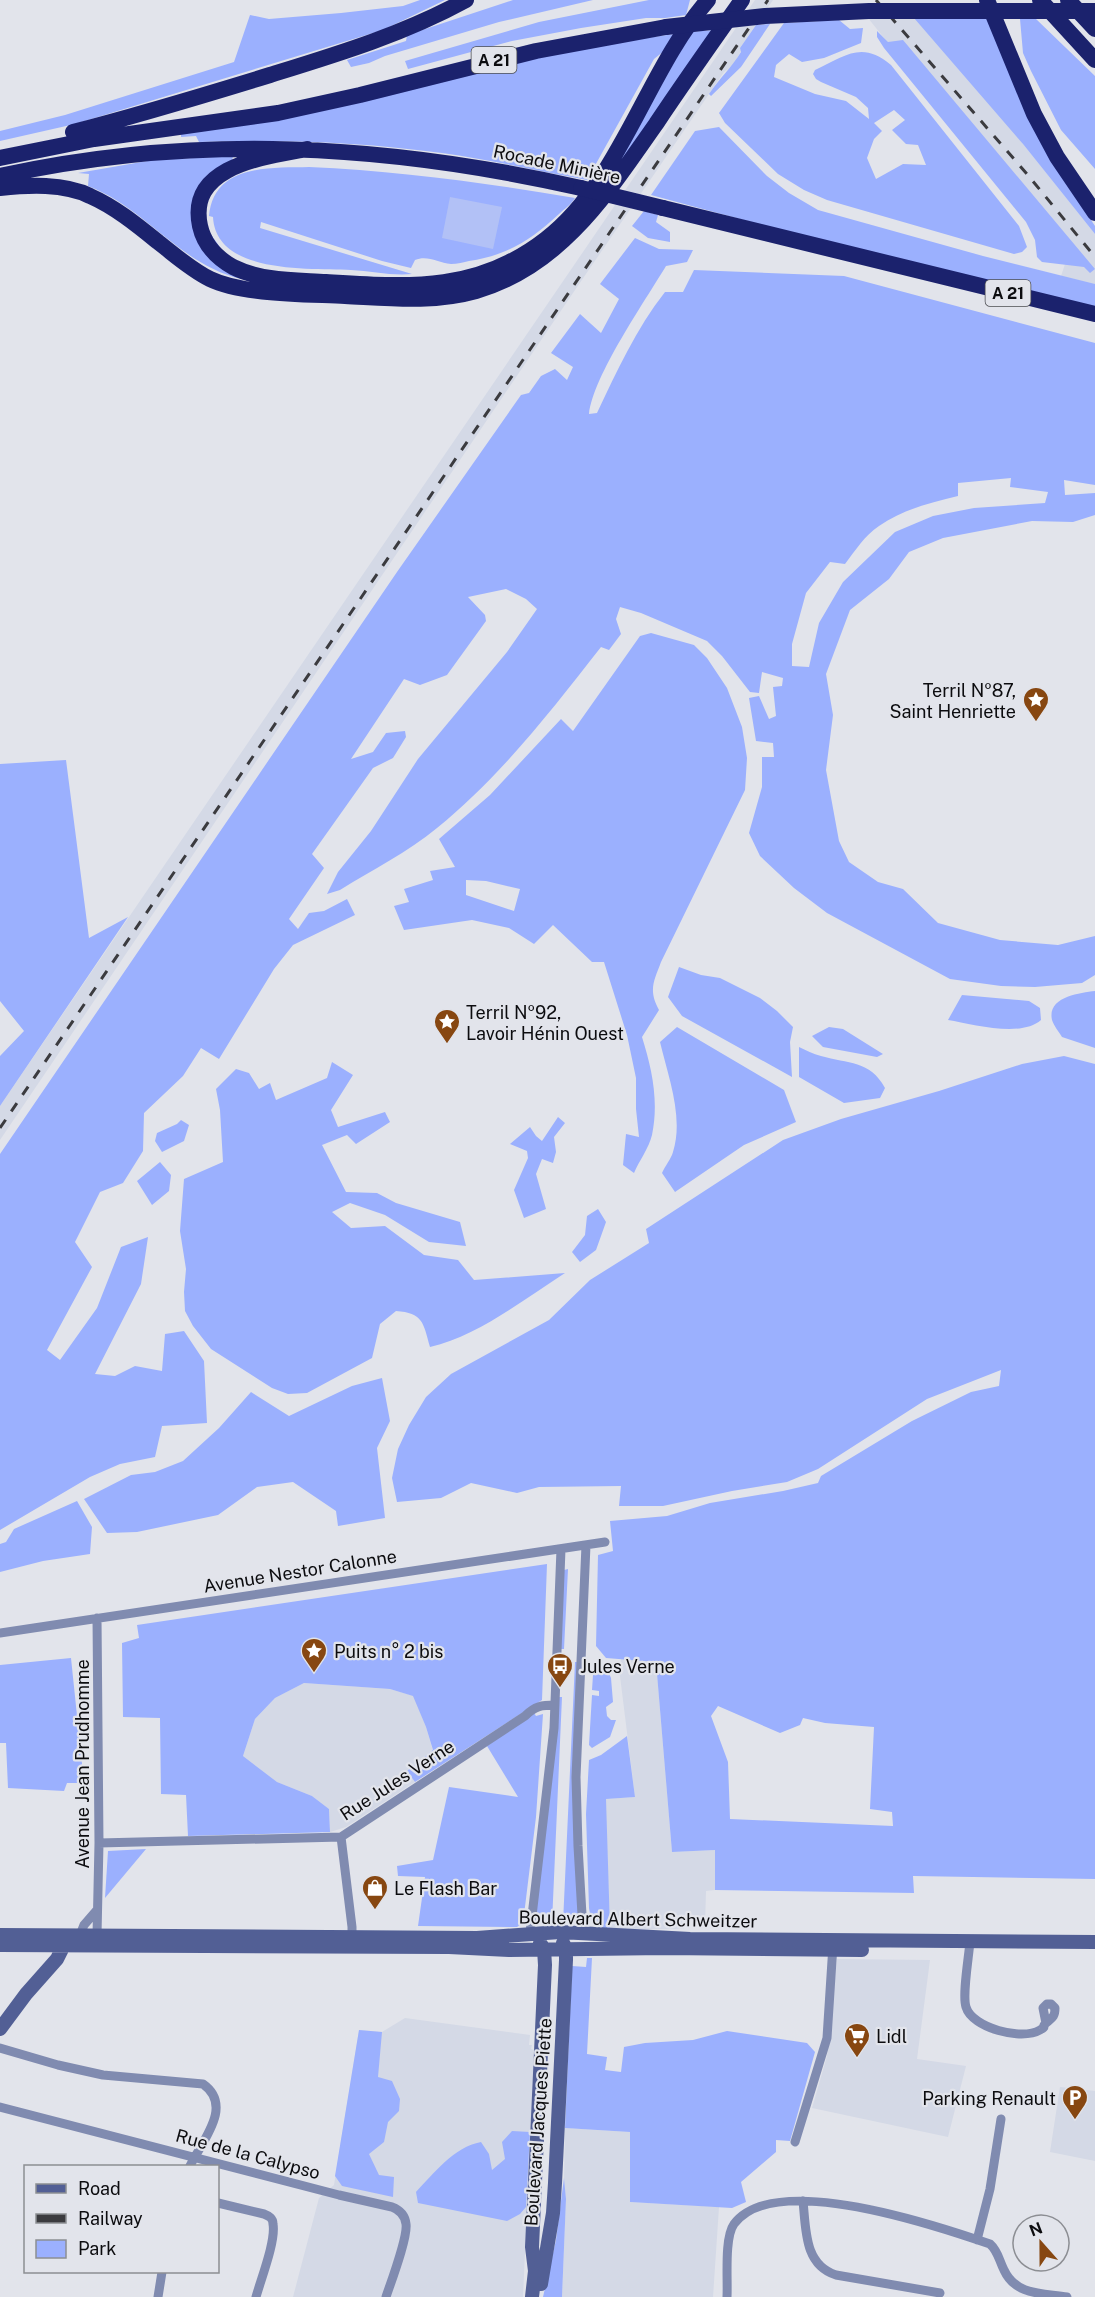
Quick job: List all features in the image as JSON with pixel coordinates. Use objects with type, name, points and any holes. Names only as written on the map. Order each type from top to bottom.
[{"type":"highway","points":[[0,151],[126,118],[361,46],[405,30],[466,0]]},
{"type":"highway","points":[[307,149],[244,162],[223,172],[212,181],[201,201],[199,219],[204,238],[219,258],[254,275],[295,280],[411,286],[438,285],[480,275],[530,250],[558,230],[579,207],[603,173],[674,47],[708,0]]},
{"type":"highway","points":[[0,188],[47,187],[89,195],[117,211],[192,269],[230,286],[293,293],[408,299],[448,297],[477,291],[513,276],[534,263],[567,239],[596,208],[742,0]]},
{"type":"highway","points":[[987,0],[1034,114],[1057,157],[1095,213]]},
{"type":"highway","points":[[1040,0],[1095,60]]},
{"type":"highway","points":[[1068,0],[1095,29]]},
{"type":"highway","name":"A 21","points":[[0,158],[94,139],[278,113],[536,51],[666,27],[765,16],[869,11],[1095,11]]},
{"type":"highway","name":"Rocade Minière","points":[[0,176],[44,166],[135,154],[224,149],[307,149],[431,159],[493,169],[581,188],[1095,315]]},
{"type":"main road","name":"Boulevard Albert Schweitzer","points":[[0,1935],[62,1943],[352,1942],[477,1938],[970,1946],[1095,1951]]},
{"type":"main road","points":[[62,1943],[77,1940],[80,1935]]},
{"type":"main road","name":"Boulevard Albert Schweitzer","points":[[0,1945],[97,1935],[352,1942],[462,1948],[537,1940],[649,1938],[833,1945]]},
{"type":"main road","points":[[62,1943],[92,1942],[97,1935]]},
{"type":"main road","name":"Boulevard Jacques Piette","points":[[538,2297],[553,2213],[570,1939]]},
{"type":"main road","points":[[38,1940],[44,1965],[40,1977]]},
{"type":"main road","name":"Boulevard Jacques Piette","points":[[532,2297],[535,2271],[532,2247],[545,1965],[537,1940]]},
{"type":"main road","name":"Boulevard Albert Schweitzer","points":[[970,1946],[1095,1942]]},
{"type":"main road","points":[[0,2029],[40,1977],[57,1959],[62,1943]]},
{"type":"street","name":"Avenue Nestor Calonne","points":[[0,1633],[605,1542]]},
{"type":"street","points":[[570,1939],[578,1857],[576,1777],[586,1545]]},
{"type":"street","points":[[537,1940],[555,1705],[561,1549]]},
{"type":"street","name":"Avenue Jean Prudhomme","points":[[97,1618],[99,1843],[97,1935]]},
{"type":"street","name":"Rue Jules Verne","points":[[99,1843],[341,1837],[532,1709],[541,1705],[555,1705]]},
{"type":"street","points":[[341,1837],[352,1942]]},
{"type":"street","points":[[80,1935],[97,1910]]},
{"type":"street","points":[[795,2142],[827,2038],[833,1945]]},
{"type":"street","points":[[970,1946],[965,2000],[967,2010],[975,2020],[995,2029],[1016,2033],[1037,2031],[1046,2023]]},
{"type":"street","points":[[0,2048],[103,2075],[203,2084],[214,2093],[217,2106],[216,2115],[191,2165]]},
{"type":"street","name":"Rue de la Calypso","points":[[0,2107],[339,2195],[392,2206],[399,2210],[406,2221],[406,2229],[386,2297]]},
{"type":"street","points":[[977,2240],[990,2189],[1001,2119]]},
{"type":"street","points":[[727,2297],[729,2238],[732,2227],[737,2221],[765,2206],[788,2201],[803,2201],[830,2203],[908,2218],[990,2244],[995,2248],[1005,2272],[1022,2289],[1040,2295],[1067,2297]]},
{"type":"street","points":[[803,2201],[808,2242],[814,2260],[820,2267],[836,2275],[940,2293]]},
{"type":"street","points":[[219,2203],[271,2217],[273,2223],[269,2250],[256,2297]]},
{"type":"street","points":[[158,2297],[162,2273]]},
{"type":"shaded area","points":[[755,0],[773,0],[740,48],[741,51],[733,66],[724,72],[575,290],[0,1140],[0,1106]]},
{"type":"shaded area","points":[[868,18],[942,18],[1023,144],[1095,234],[1095,285],[1061,276],[1065,264]]},
{"type":"shaded area","points":[[450,197],[502,207],[493,249],[442,238]]},
{"type":"shaded area","points":[[621,1659],[656,1662],[672,1852],[715,1850],[715,1890],[706,1891],[705,1926],[685,1925],[684,1929],[610,1929],[605,1799],[635,1797],[619,1668]]},
{"type":"shaded area","points":[[304,1683],[390,1689],[414,1696],[433,1751],[408,1771],[415,1782],[346,1827],[330,1832],[329,1809],[312,1796],[277,1782],[243,1756],[255,1719],[275,1698]]},
{"type":"shaded area","points":[[837,1959],[930,1960],[917,2059],[966,2066],[948,2137],[812,2108],[827,2056]]},
{"type":"shaded area","points":[[405,2018],[530,2035],[529,2045],[532,2045],[531,2049],[534,2050],[523,2297],[293,2297],[319,2198],[334,2185],[359,2030],[382,2032]]},
{"type":"shaded area","name":"Parking Renault","points":[[1060,2087],[1095,2091],[1095,2161],[1050,2152]]},
{"type":"shaded area","points":[[565,2128],[630,2132],[630,2202],[719,2207],[713,2297],[562,2297],[566,2199]]},
{"type":"green space","points":[[420,0],[445,0],[383,30],[75,124],[0,141],[0,131],[65,115],[234,62],[250,15],[269,19],[341,13],[403,6]]},
{"type":"green space","points":[[513,0],[593,0],[499,22],[385,56],[369,63],[351,67],[347,60],[406,41],[407,35]]},
{"type":"green space","points":[[649,0],[690,0],[686,15],[646,18],[512,41],[408,69],[405,61],[539,22]]},
{"type":"green space","points":[[914,18],[989,19],[1048,155],[1095,226],[1095,234],[1023,144]]},
{"type":"green space","points":[[1020,19],[1036,19],[1095,76],[1095,169],[1061,130],[1031,71],[1023,53]]},
{"type":"green space","points":[[839,20],[850,29],[863,28],[861,43],[824,58],[802,62],[789,54],[776,65],[774,77],[815,94],[846,101],[869,119],[868,108],[856,97],[821,82],[813,74],[815,70],[853,53],[871,53],[881,57],[891,65],[1019,226],[1027,247],[1022,252],[1014,254],[827,200],[804,190],[778,174],[725,123],[719,113],[784,23]],"holes":[[[894,110],[905,120],[892,130],[906,144],[918,145],[926,165],[903,164],[876,179],[867,158],[874,139],[882,131],[874,123]]]},
{"type":"green space","points":[[770,24],[741,67],[711,96],[709,94],[741,52],[740,48],[756,25]]},
{"type":"green space","points":[[714,30],[605,184],[689,32]]},
{"type":"green space","points":[[877,31],[888,42],[903,40],[1095,269],[1090,273],[1084,267],[1042,262],[1037,257],[1035,240],[1026,222],[884,48],[877,37]]},
{"type":"green space","points":[[674,34],[664,51],[654,59],[587,180],[479,159],[412,149],[321,142],[199,142],[196,136],[181,137],[181,134],[589,46]]},
{"type":"green space","points":[[719,127],[767,176],[789,193],[818,210],[983,256],[1095,284],[1095,308],[781,230],[651,195],[695,131]]},
{"type":"green space","points":[[233,156],[232,161],[194,210],[242,279],[200,262],[128,208],[88,186],[89,174],[78,173],[153,160]]},
{"type":"green space","points":[[309,167],[443,178],[575,198],[529,239],[496,255],[453,264],[420,259],[415,260],[411,268],[382,261],[261,222],[260,228],[412,274],[291,268],[268,264],[247,259],[230,249],[218,236],[213,217],[209,216],[213,199],[221,187],[232,178],[261,169]]},
{"type":"green space","points":[[644,211],[658,215],[656,222],[670,232],[670,242],[648,238],[632,226]]},
{"type":"green space","points":[[635,238],[659,249],[693,250],[687,262],[666,266],[633,318],[600,380],[589,414],[597,413],[628,351],[665,292],[683,292],[694,270],[844,276],[1095,343],[1095,485],[1064,480],[1065,495],[1095,493],[1095,515],[1073,522],[1032,521],[943,538],[909,552],[889,579],[850,610],[826,674],[833,715],[826,770],[839,841],[849,862],[878,882],[903,889],[938,923],[1000,940],[1058,945],[1095,936],[1095,975],[1082,983],[1035,987],[1001,986],[950,979],[827,913],[794,888],[760,856],[749,833],[762,787],[762,757],[774,757],[773,743],[756,741],[749,698],[759,696],[769,719],[776,716],[773,687],[782,686],[783,678],[762,672],[759,693],[750,692],[707,641],[641,613],[620,607],[616,619],[621,634],[609,650],[601,647],[544,719],[482,787],[437,828],[414,845],[340,890],[327,894],[338,872],[371,831],[418,759],[507,652],[537,609],[526,599],[506,589],[468,597],[485,615],[486,621],[447,675],[420,685],[404,679],[351,759],[373,752],[386,733],[405,731],[406,737],[393,758],[373,768],[312,854],[324,868],[289,919],[298,929],[309,913],[324,911],[347,899],[355,915],[293,945],[274,969],[219,1059],[201,1048],[183,1076],[144,1113],[143,1151],[123,1183],[100,1192],[75,1242],[92,1267],[47,1350],[60,1360],[97,1308],[121,1247],[148,1237],[141,1284],[95,1374],[115,1376],[135,1366],[162,1371],[165,1334],[184,1331],[204,1361],[207,1423],[162,1426],[155,1457],[120,1464],[90,1477],[0,1530],[0,1154],[397,572],[521,395],[529,393],[541,376],[555,369],[567,380],[573,367],[551,353],[580,314],[601,333],[619,299],[600,284]],"holes":[[[1011,478],[1010,487],[1048,492],[1045,503],[974,508],[933,516],[895,532],[843,582],[819,623],[809,667],[792,666],[792,644],[806,593],[830,562],[845,564],[869,534],[888,520],[917,507],[958,496],[958,483]]]},
{"type":"green space","points":[[651,633],[694,645],[707,658],[727,688],[742,727],[747,758],[745,790],[654,980],[654,997],[659,1010],[642,1037],[655,1097],[654,1122],[651,1140],[634,1173],[623,1165],[626,1134],[639,1137],[636,1078],[627,1035],[604,962],[592,962],[553,925],[534,944],[509,928],[472,920],[404,930],[394,906],[409,902],[404,889],[433,880],[430,871],[455,867],[439,839],[490,795],[561,719],[573,731],[640,636]],"holes":[[[466,880],[486,881],[520,889],[514,911],[466,895]]]},
{"type":"green space","points":[[66,760],[89,938],[128,917],[0,1106],[0,1056],[24,1031],[0,1001],[0,764]]},
{"type":"green space","points":[[679,967],[701,975],[720,978],[760,998],[777,1011],[793,1027],[790,1042],[792,1077],[682,1016],[668,997]]},
{"type":"green space","points":[[1095,991],[1095,1048],[1062,1037],[1052,1020],[1052,1012],[1059,1001],[1081,993]]},
{"type":"green space","points":[[962,995],[1029,1001],[1040,1008],[1041,1020],[1032,1025],[1009,1029],[983,1027],[948,1020]]},
{"type":"green space","points":[[677,1027],[784,1090],[796,1122],[744,1145],[675,1192],[662,1173],[673,1152],[677,1125],[674,1097],[660,1042]]},
{"type":"green space","points":[[829,1027],[843,1029],[883,1054],[877,1057],[823,1047],[812,1036]]},
{"type":"green space","points":[[799,1047],[818,1055],[858,1064],[872,1072],[885,1088],[880,1098],[844,1103],[799,1077]]},
{"type":"green space","points":[[1064,1056],[1095,1064],[1095,1879],[913,1876],[914,1893],[715,1890],[715,1850],[672,1852],[656,1662],[606,1658],[596,1646],[598,1555],[613,1551],[610,1521],[667,1516],[710,1503],[818,1483],[821,1476],[912,1421],[971,1392],[999,1386],[1001,1370],[927,1399],[818,1469],[787,1482],[663,1506],[619,1506],[621,1486],[539,1487],[517,1493],[471,1483],[441,1498],[397,1502],[392,1478],[398,1449],[426,1397],[451,1374],[549,1320],[590,1280],[649,1243],[646,1229],[783,1140],[841,1119],[1022,1064]],"holes":[[[718,1706],[780,1733],[800,1725],[803,1718],[825,1723],[874,1727],[870,1809],[892,1812],[893,1826],[730,1819],[728,1762],[711,1716]]]},
{"type":"green space","points":[[332,1062],[353,1075],[331,1110],[338,1127],[385,1112],[390,1122],[356,1144],[347,1135],[322,1145],[346,1192],[377,1193],[396,1203],[460,1222],[466,1246],[429,1242],[385,1215],[350,1203],[332,1212],[351,1228],[385,1226],[424,1255],[458,1260],[474,1280],[565,1273],[483,1326],[448,1342],[430,1347],[421,1320],[412,1314],[396,1311],[380,1324],[372,1358],[307,1393],[288,1394],[272,1388],[211,1349],[193,1326],[185,1311],[186,1269],[180,1231],[184,1179],[223,1162],[220,1110],[216,1089],[236,1069],[249,1073],[259,1089],[270,1083],[276,1100],[327,1078]]},
{"type":"green space","points":[[558,1117],[565,1123],[554,1137],[556,1152],[553,1163],[542,1159],[536,1174],[546,1209],[524,1218],[514,1190],[528,1158],[527,1151],[510,1144],[530,1127],[542,1141]]},
{"type":"green space","points":[[181,1120],[189,1125],[184,1141],[162,1152],[155,1141],[157,1133]]},
{"type":"green space","points":[[160,1162],[171,1175],[169,1191],[152,1205],[137,1181]]},
{"type":"green space","points":[[598,1209],[606,1222],[596,1250],[580,1262],[572,1252],[585,1235],[587,1216]]},
{"type":"green space","points":[[382,1378],[390,1421],[377,1448],[385,1518],[338,1526],[336,1511],[293,1482],[257,1487],[218,1515],[137,1532],[107,1533],[84,1499],[131,1475],[155,1472],[183,1461],[219,1428],[251,1392],[289,1416],[352,1386]]},
{"type":"green space","points":[[77,1501],[92,1527],[90,1554],[43,1561],[0,1572],[0,1544],[6,1542],[14,1529]]},
{"type":"green space","points":[[547,1564],[542,1700],[415,1782],[407,1771],[433,1750],[413,1696],[390,1689],[304,1683],[275,1698],[255,1719],[243,1756],[277,1782],[312,1796],[329,1809],[330,1832],[188,1836],[186,1795],[161,1794],[160,1718],[123,1717],[122,1643],[139,1638],[137,1625]]},
{"type":"green space","points":[[568,1569],[564,1649],[560,1649],[564,1570]]},
{"type":"green space","points":[[71,1658],[84,1783],[67,1783],[64,1791],[8,1788],[6,1743],[0,1743],[0,1665]]},
{"type":"green space","points":[[575,1662],[578,1662],[578,1922],[563,1923]]},
{"type":"green space","points":[[603,1669],[608,1671],[611,1678],[613,1702],[606,1707],[607,1716],[611,1720],[616,1720],[610,1737],[592,1748],[589,1745],[592,1695],[599,1696],[599,1691],[592,1690],[593,1675]]},
{"type":"green space","points":[[558,1697],[562,1697],[552,1923],[535,1923]]},
{"type":"green space","points":[[533,1711],[536,1716],[543,1714],[536,1817],[523,1923],[517,1927],[418,1926],[425,1877],[398,1876],[397,1866],[433,1860],[449,1787],[518,1797],[487,1746]]},
{"type":"green space","points":[[627,1736],[635,1797],[606,1799],[610,1929],[595,1923],[589,1908],[586,1814],[589,1760],[601,1755]]},
{"type":"green space","points":[[146,1849],[105,1898],[108,1851]]},
{"type":"green space","points":[[587,1958],[592,1958],[587,2054],[607,2057],[605,2070],[621,2072],[624,2047],[645,2043],[693,2040],[727,2031],[807,2043],[815,2052],[790,2141],[776,2140],[776,2152],[741,2182],[746,2202],[732,2208],[630,2202],[630,2132],[565,2128],[572,1966],[586,1967]]},
{"type":"green space","points":[[359,2030],[382,2032],[378,2077],[392,2081],[400,2099],[399,2111],[388,2122],[384,2142],[369,2154],[379,2175],[394,2177],[393,2197],[342,2186],[335,2176]]},
{"type":"green space","points":[[512,2131],[530,2132],[526,2207],[520,2214],[507,2221],[418,2203],[416,2192],[437,2169],[462,2149],[481,2142],[489,2154],[492,2170],[505,2159],[502,2142]]},
{"type":"green space","points":[[564,2178],[566,2199],[562,2297],[543,2297],[556,2240]]},
{"type":"railway","points":[[0,1128],[768,0]]},
{"type":"railway","points":[[876,0],[1027,174],[1095,257]]},
{"type":"place","name":"Terril №87, Saint Henriette","points":[[1036,723]]},
{"type":"place","name":"Terril №92, Lavoir Hénin Ouest","points":[[447,1045]]},
{"type":"place","name":"Puits n° 2 bis","points":[[314,1674]]},
{"type":"place","name":"Jules Verne","points":[[560,1689]]},
{"type":"place","name":"Le Flash Bar","points":[[375,1911]]},
{"type":"place","name":"Lidl","points":[[857,2059]]},
{"type":"place","name":"Parking Renault","points":[[1075,2121]]}]
